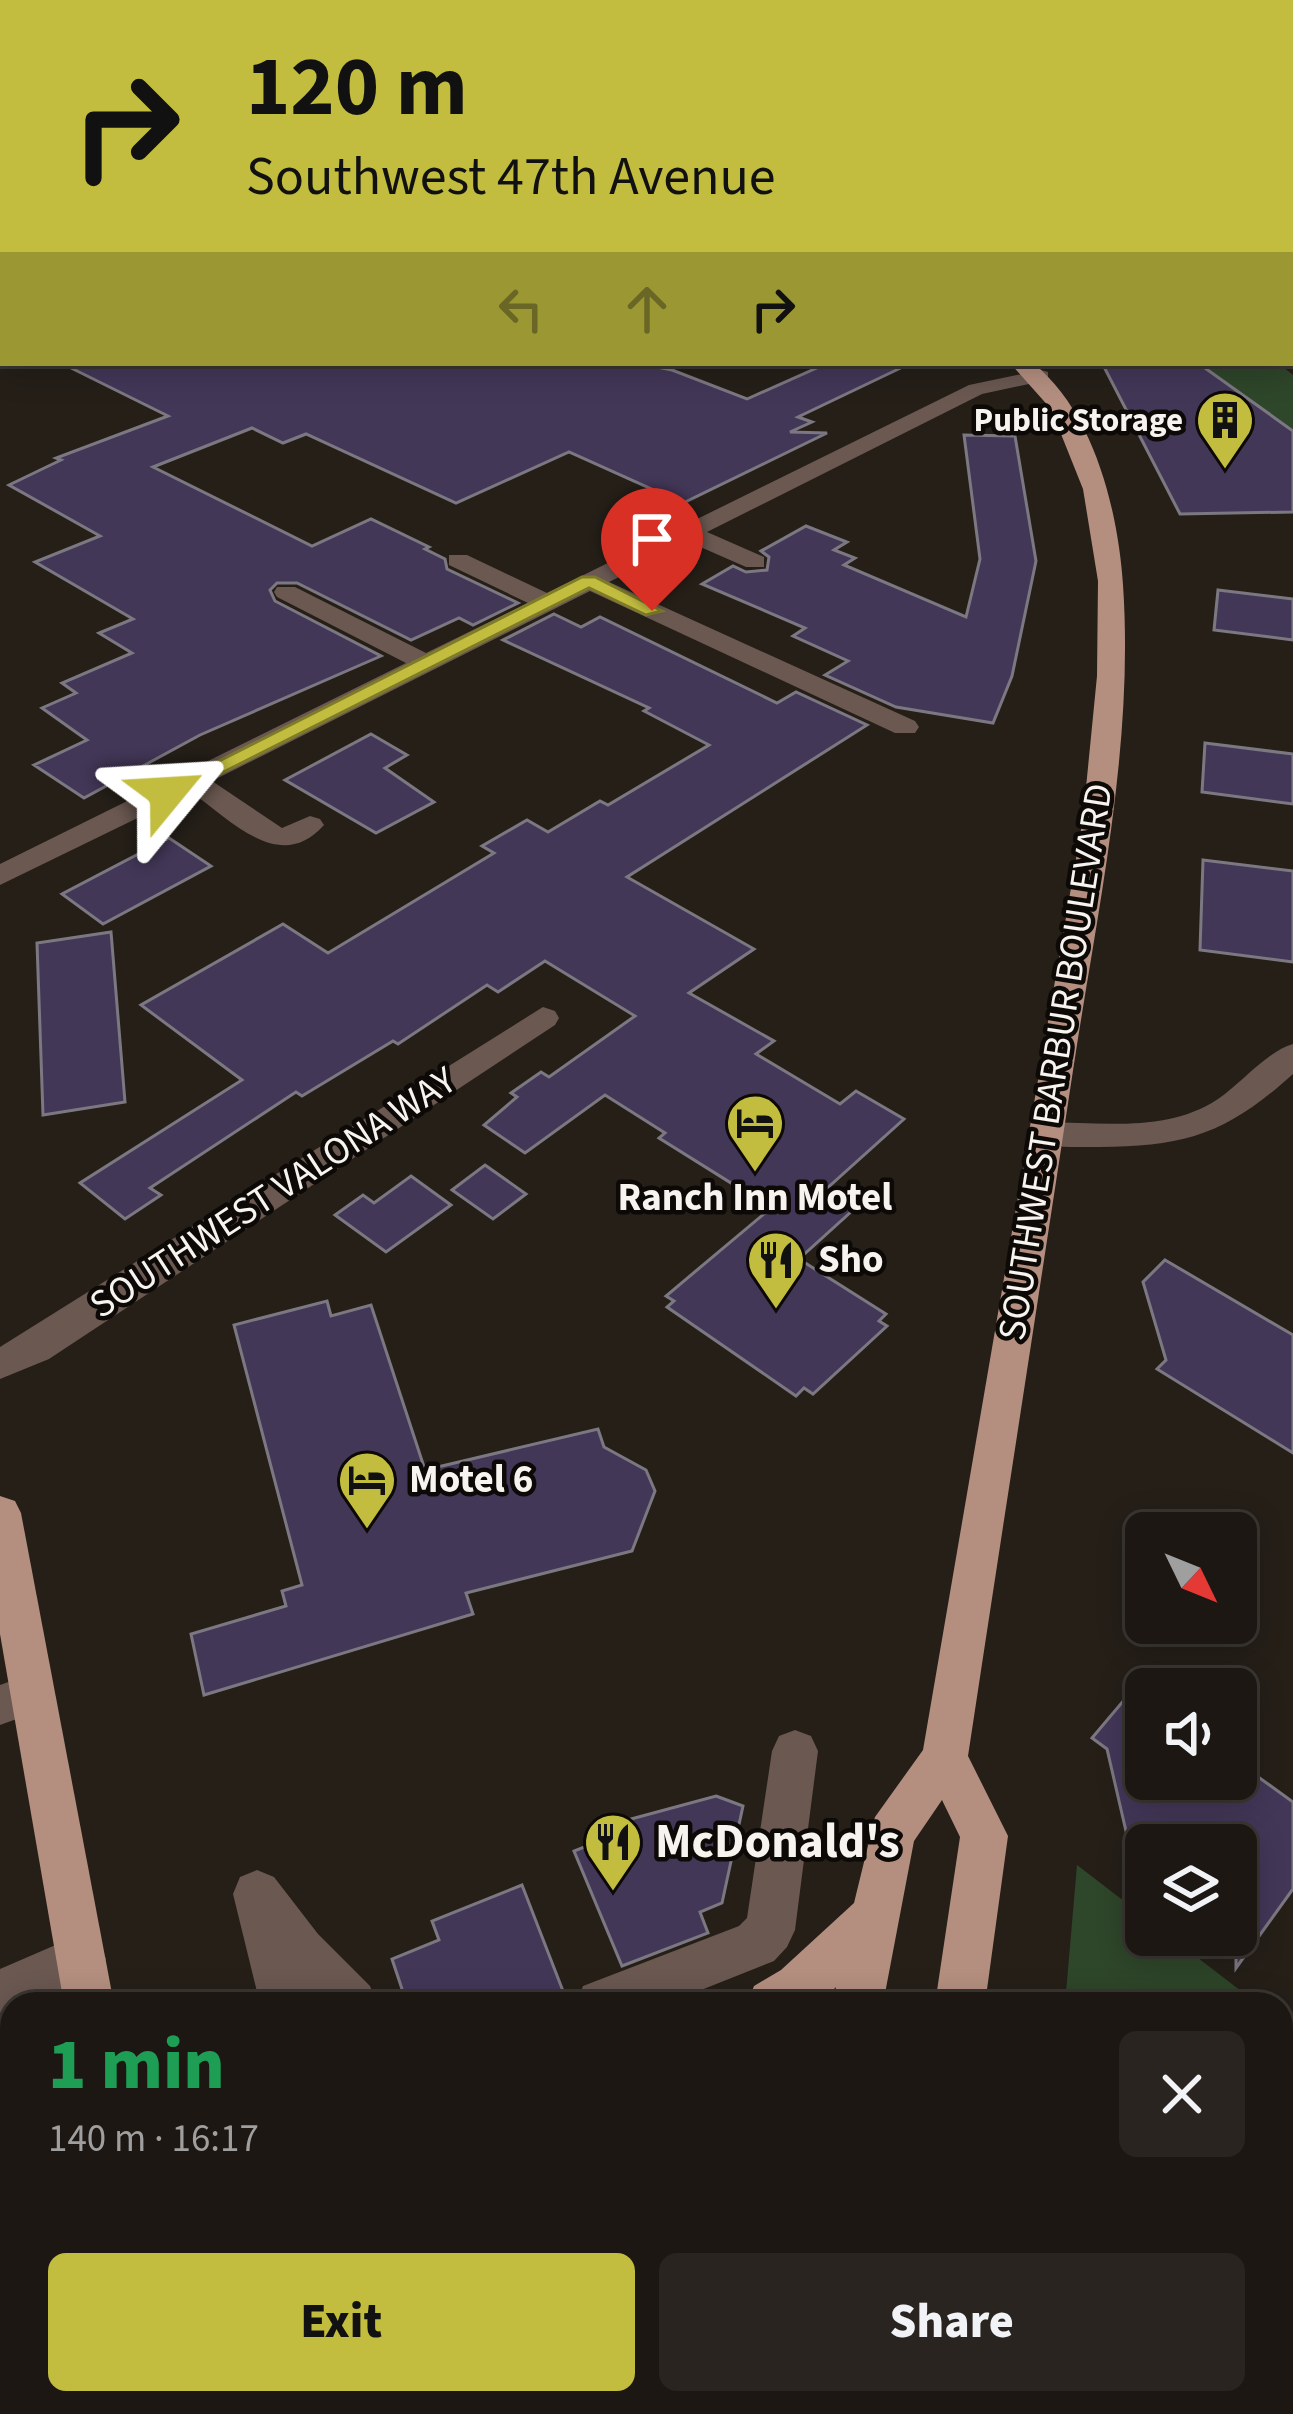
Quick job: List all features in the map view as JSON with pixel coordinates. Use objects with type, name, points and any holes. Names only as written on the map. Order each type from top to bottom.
[{"type":"main road","name":"SOUTHWEST BARBUR BOULEVARD","points":[[860,1992],[892,1834],[945,1756],[1097,818],[1110,698],[1111,564],[1099,501],[1070,425],[1039,367]]},
{"type":"main road","points":[[0,1513],[15,1700],[85,1982]]},
{"type":"main road","points":[[945,1756],[984,1836],[962,1992]]},
{"type":"main road","points":[[792,1992],[872,1919]]},
{"type":"street","points":[[0,876],[976,389],[1039,367]]},
{"type":"street","points":[[687,532],[754,562]]},
{"type":"street","points":[[458,560],[546,602]]},
{"type":"street","points":[[588,581],[904,727]]},
{"type":"street","points":[[286,592],[424,663]]},
{"type":"street","points":[[192,780],[281,840],[310,825]]},
{"type":"street","name":"SOUTHWEST VALONA WAY","points":[[0,1364],[35,1348],[543,1018]]},
{"type":"street","points":[[1046,1134],[1136,1133],[1200,1125],[1258,1088],[1293,1055]]},
{"type":"street","points":[[632,1992],[755,1944],[770,1930],[795,1751]]},
{"type":"street","points":[[282,1992],[257,1894],[300,1951],[340,1992]]},
{"type":"street","points":[[14,1992],[85,1982]]},
{"type":"green space","points":[[1200,366],[1282,366],[1293,375],[1293,430]]},
{"type":"green space","points":[[1077,1865],[1125,1902],[1125,1956],[1195,1956],[1242,1992],[1066,1992]]},
{"type":"building","points":[[67,366],[652,366],[747,399],[821,366],[905,366],[798,417],[812,422],[790,432],[827,433],[683,503],[569,452],[456,503],[306,434],[283,443],[252,428],[153,467],[312,546],[371,519],[429,547],[425,549],[445,559],[447,569],[518,603],[473,625],[459,618],[411,640],[297,583],[277,583],[270,590],[275,601],[381,656],[200,735],[84,798],[34,765],[87,740],[42,708],[76,693],[62,683],[132,653],[99,633],[133,619],[35,562],[100,536],[9,485],[61,460],[56,458],[168,416]]},
{"type":"building","name":"Public Storage","points":[[1104,366],[1202,366],[1293,431],[1293,512],[1180,514]]},
{"type":"building","points":[[964,435],[1015,436],[1036,561],[1012,676],[993,723],[896,707],[825,675],[848,661],[793,636],[805,628],[702,584],[733,566],[746,572],[767,570],[769,557],[761,551],[806,526],[847,542],[834,550],[855,558],[844,565],[966,617],[980,559]]},
{"type":"building","points":[[1218,590],[1293,599],[1293,640],[1214,630]]},
{"type":"building","points":[[554,614],[581,627],[600,617],[777,703],[796,692],[867,725],[627,877],[754,949],[689,993],[774,1041],[756,1054],[840,1104],[856,1091],[904,1119],[823,1192],[853,1210],[799,1259],[886,1314],[879,1321],[887,1326],[813,1394],[804,1388],[796,1396],[667,1307],[674,1301],[666,1296],[771,1208],[659,1138],[665,1133],[605,1095],[525,1153],[484,1125],[517,1097],[511,1093],[541,1072],[549,1077],[635,1016],[545,961],[498,992],[487,985],[398,1044],[393,1041],[302,1096],[296,1092],[150,1188],[161,1195],[125,1219],[80,1183],[242,1080],[141,1005],[283,924],[328,953],[494,853],[482,846],[527,820],[548,832],[600,801],[608,805],[709,745],[644,711],[649,708],[503,640]]},
{"type":"building","points":[[371,734],[407,755],[385,768],[434,802],[376,833],[285,780]]},
{"type":"building","points":[[1205,743],[1293,754],[1293,804],[1202,792]]},
{"type":"building","points":[[169,838],[211,866],[103,924],[62,894]]},
{"type":"building","points":[[1203,860],[1293,871],[1293,962],[1200,950]]},
{"type":"building","points":[[111,932],[125,1102],[43,1115],[37,943]]},
{"type":"building","points":[[485,1165],[526,1194],[493,1219],[452,1190]]},
{"type":"building","points":[[411,1176],[451,1205],[386,1252],[335,1215],[363,1195],[374,1203]]},
{"type":"building","points":[[1165,1260],[1293,1335],[1293,1453],[1157,1369],[1166,1360],[1143,1282]]},
{"type":"building","name":"Motel 6","points":[[327,1301],[331,1316],[371,1305],[425,1470],[598,1429],[604,1447],[646,1470],[655,1491],[632,1551],[466,1593],[473,1614],[204,1695],[191,1634],[286,1606],[282,1591],[302,1585],[234,1325]]},
{"type":"building","points":[[1125,1699],[1125,1800],[1257,1800],[1257,1776],[1293,1802],[1293,1889],[1257,1939],[1257,1824],[1125,1827],[1107,1749],[1092,1738]]},
{"type":"building","points":[[716,1796],[743,1806],[722,1903],[700,1912],[708,1933],[622,1966],[574,1851],[635,1827],[631,1819]]},
{"type":"building","points":[[522,1885],[563,1992],[403,1992],[392,1959],[439,1940],[432,1921]]},
{"type":"place","name":"Public Storage","points":[[1225,471]]},
{"type":"place","name":"Ranch Inn Motel","points":[[755,1174]]},
{"type":"place","name":"Sho","points":[[776,1311]]},
{"type":"place","name":"Motel 6","points":[[367,1531]]},
{"type":"place","name":"McDonald's","points":[[613,1893]]},
{"type":"route","points":[[167,793],[588,581],[652,611]]}]
